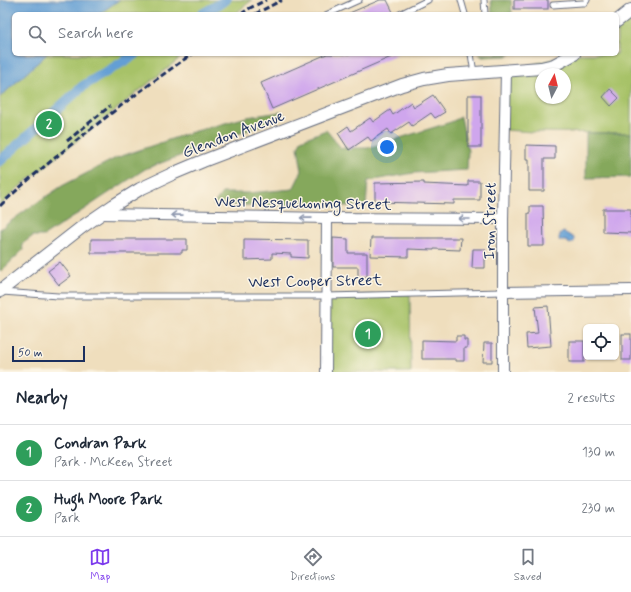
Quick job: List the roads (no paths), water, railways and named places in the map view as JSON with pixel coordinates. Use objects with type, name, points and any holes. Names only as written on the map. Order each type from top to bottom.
[{"type":"street","points":[[619,19],[631,10]]},
{"type":"street","name":"Glendon Avenue","points":[[0,292],[82,227],[101,214],[127,197],[177,172],[392,88],[424,79],[448,75],[533,69],[560,62],[570,56]]},
{"type":"street","name":"Iron Street","points":[[503,372],[506,71]]},
{"type":"street","name":"West Nesquehoning Street","points":[[101,214],[326,218],[504,219]]},
{"type":"street","points":[[326,218],[326,372]]},
{"type":"street","name":"West Cooper Street","points":[[503,292],[631,290]]},
{"type":"lane","points":[[332,12],[359,0]]},
{"type":"lane","points":[[404,12],[428,0]]},
{"type":"lane","points":[[461,0],[464,12]]},
{"type":"lane","points":[[484,0],[485,12]]},
{"type":"lane","points":[[553,5],[579,4],[584,3],[587,0]]},
{"type":"lane","points":[[471,56],[474,74]]},
{"type":"lane","name":"West Cooper Street","points":[[0,292],[58,296],[326,296],[503,292]]},
{"type":"water","points":[[0,0],[119,0],[102,12],[12,12],[12,56],[45,56],[0,97]]},
{"type":"water","points":[[564,232],[574,238],[574,242],[570,244],[566,241],[559,240],[560,235]]},
{"type":"waterway","points":[[205,12],[226,0]]},
{"type":"waterway","points":[[0,161],[83,86],[133,56]]},
{"type":"railway","points":[[244,12],[266,0]]},
{"type":"railway","points":[[259,12],[282,0]]},
{"type":"railway","points":[[0,206],[33,176],[82,136],[144,88],[189,56]]},
{"type":"railway","points":[[67,141],[110,106]]},
{"type":"place","name":"Hugh Moore Park","points":[[49,124]]},
{"type":"place","name":"Condran Park","points":[[368,334]]}]
